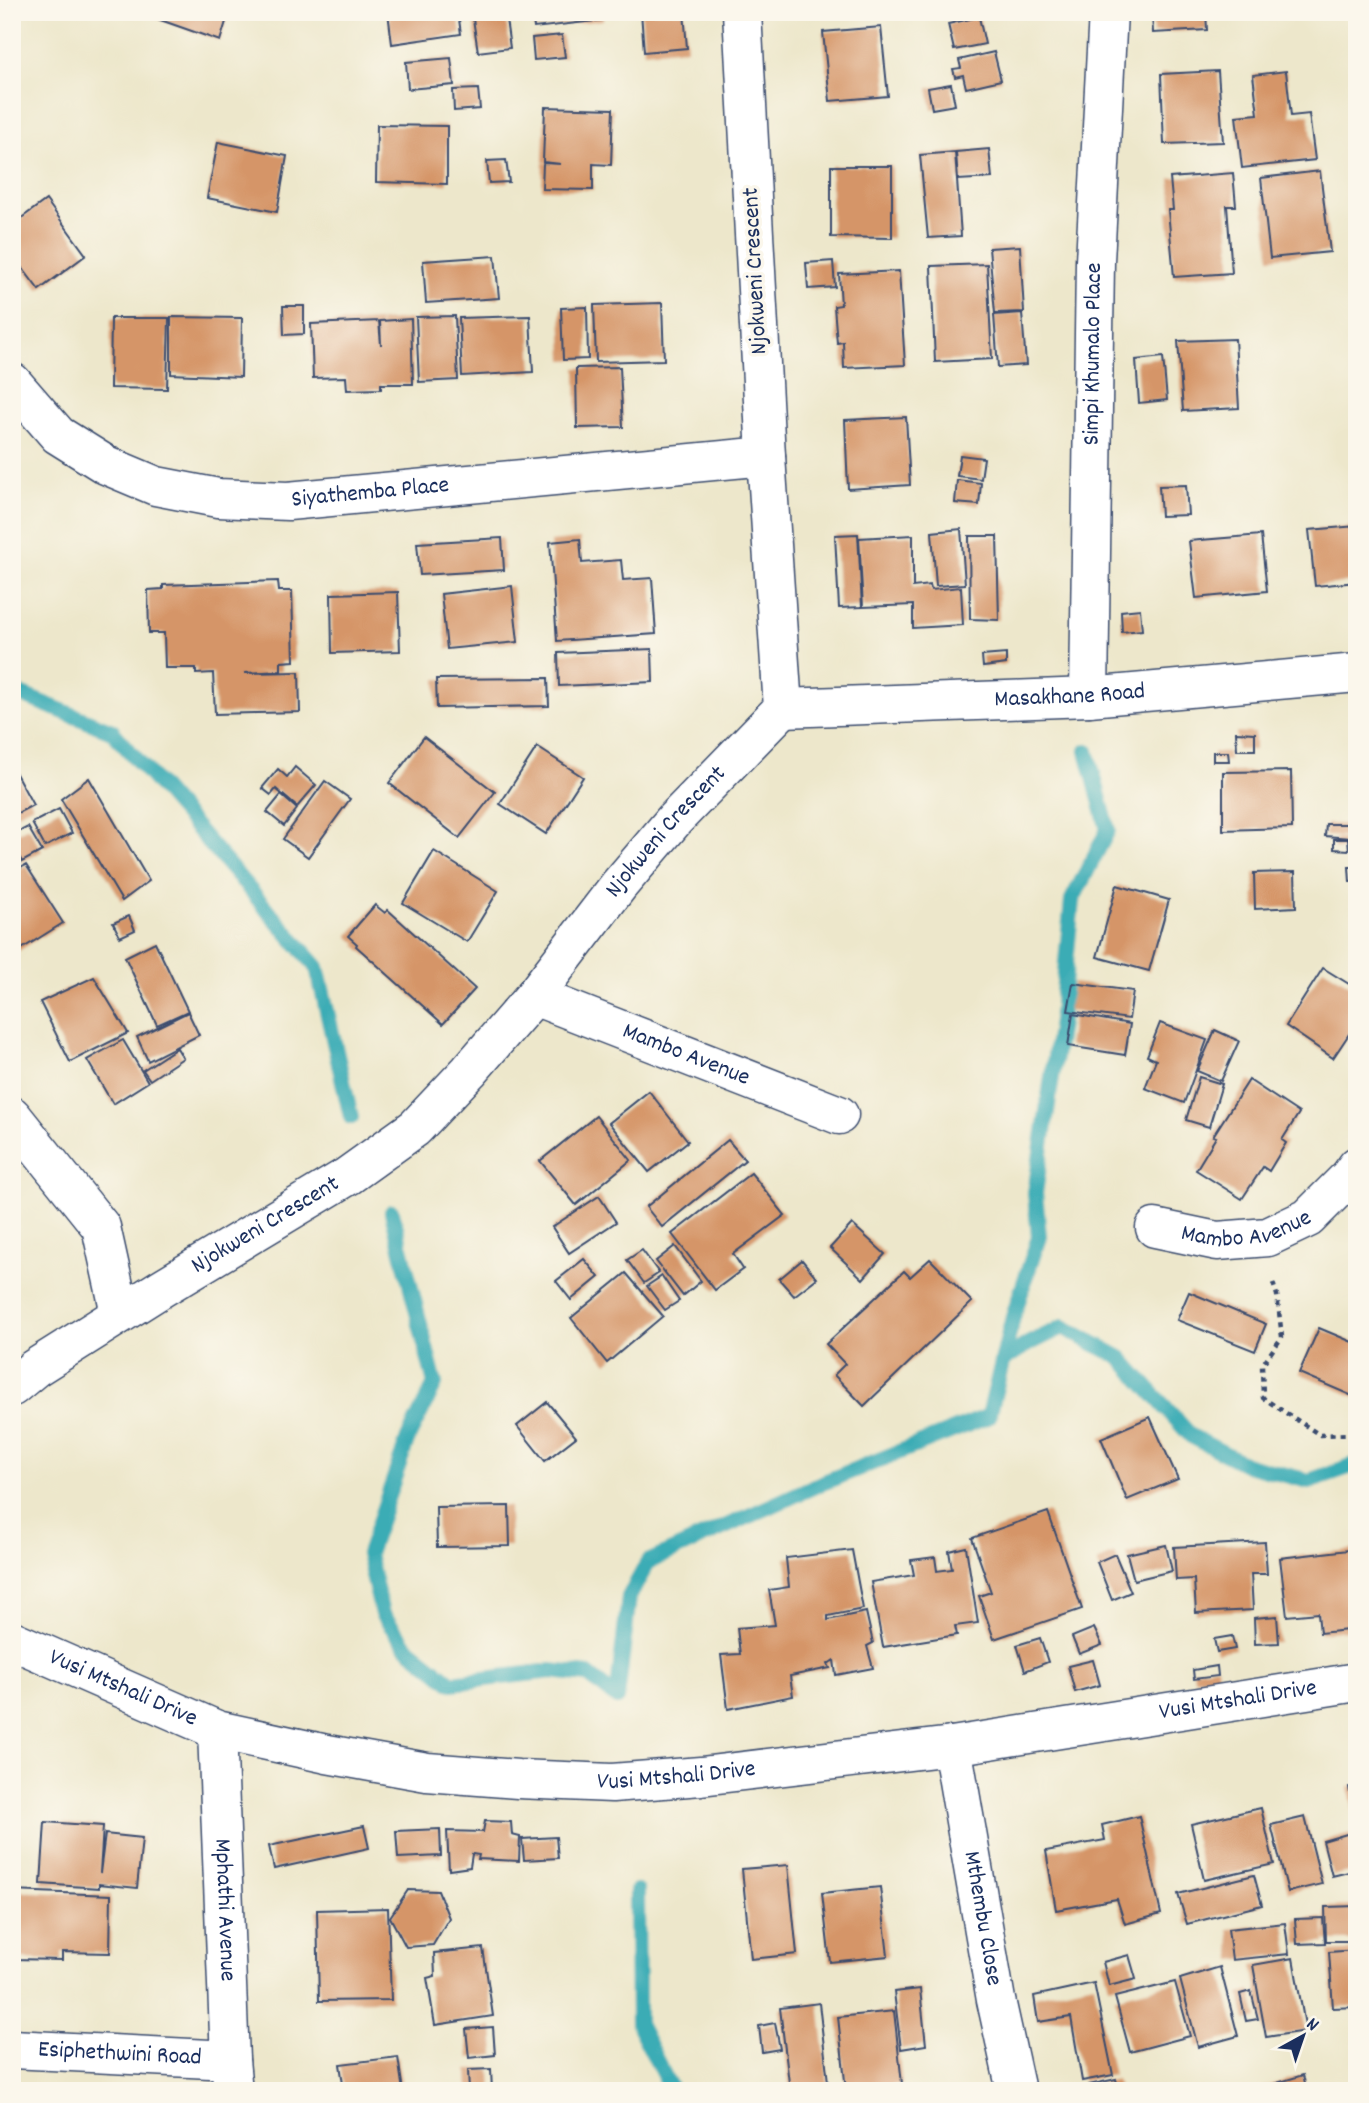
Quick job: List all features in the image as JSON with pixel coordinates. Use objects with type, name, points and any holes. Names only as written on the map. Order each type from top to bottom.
[{"type":"street","name":"Njokweni Crescent","points":[[12,1387],[35,1367],[348,1176],[415,1128],[534,996],[619,885],[675,819],[783,708],[766,456],[742,12]]},
{"type":"street","name":"Simpi Khumalo Place","points":[[1089,697],[1096,261],[1108,12]]},
{"type":"street","name":"Siyathemba Place","points":[[12,382],[58,435],[106,466],[156,486],[218,498],[288,502],[766,456]]},
{"type":"street","name":"Masakhane Road","points":[[783,708],[1089,697],[1357,673]]},
{"type":"street","name":"Mambo Avenue","points":[[534,996],[839,1115]]},
{"type":"street","points":[[12,1116],[101,1227],[120,1313]]},
{"type":"street","name":"Mambo Avenue","points":[[1155,1228],[1217,1241],[1268,1237],[1308,1218],[1357,1166]]},
{"type":"street","name":"Vusi Mtshali Drive","points":[[12,1640],[217,1730],[427,1772],[612,1783],[701,1776],[952,1746],[1357,1682]]},
{"type":"street","name":"Mphathi Avenue","points":[[217,1730],[232,2075]]},
{"type":"street","name":"Mthembu Close","points":[[952,1746],[996,2000],[1016,2091]]},
{"type":"street","name":"Esiphethwini Road","points":[[12,2049],[232,2075]]},
{"type":"path","points":[[1259,1238],[1277,1295],[1282,1337],[1262,1365],[1263,1398],[1320,1436],[1357,1434]]},
{"type":"building","points":[[153,12],[229,12],[220,41],[152,17]]},
{"type":"building","points":[[388,12],[458,12],[461,34],[392,44]]},
{"type":"building","points":[[472,12],[505,12],[510,48],[478,52]]},
{"type":"building","points":[[532,12],[602,12],[603,20],[534,28]]},
{"type":"building","points":[[641,12],[684,12],[687,48],[644,52]]},
{"type":"building","points":[[1152,12],[1206,12],[1207,30],[1153,33]]},
{"type":"building","points":[[979,17],[985,44],[954,50],[948,24]]},
{"type":"building","points":[[881,27],[888,96],[830,101],[823,32]]},
{"type":"building","points":[[562,35],[565,57],[534,60],[532,38]]},
{"type":"building","points":[[994,52],[1001,80],[966,88],[963,75],[955,77],[953,69],[961,68],[959,60]]},
{"type":"building","points":[[451,58],[454,85],[408,89],[406,62]]},
{"type":"building","points":[[1218,71],[1223,142],[1164,144],[1161,74]]},
{"type":"building","points":[[1286,71],[1291,116],[1309,114],[1315,160],[1242,168],[1236,116],[1258,114],[1253,75]]},
{"type":"building","points":[[951,84],[955,105],[932,109],[928,88]]},
{"type":"building","points":[[478,89],[480,109],[454,111],[453,90]]},
{"type":"building","points":[[545,107],[613,109],[611,165],[593,164],[593,190],[542,189],[543,163],[561,164],[543,162]]},
{"type":"building","points":[[377,125],[447,126],[447,184],[376,182]]},
{"type":"building","points":[[218,142],[287,156],[277,212],[207,198]]},
{"type":"building","points":[[989,149],[992,178],[958,180],[956,152]]},
{"type":"building","points":[[955,152],[961,236],[928,238],[920,155]]},
{"type":"building","points":[[506,160],[509,182],[489,183],[487,161]]},
{"type":"building","points":[[831,166],[892,166],[892,238],[831,237]]},
{"type":"building","points":[[1320,171],[1330,252],[1270,258],[1261,178]]},
{"type":"building","points":[[1233,173],[1236,206],[1227,206],[1232,273],[1174,277],[1168,210],[1173,210],[1170,178]]},
{"type":"building","points":[[46,200],[86,255],[39,290],[12,254],[12,225]]},
{"type":"building","points":[[1020,246],[1024,312],[995,313],[989,248]]},
{"type":"building","points":[[495,256],[499,298],[426,303],[423,261]]},
{"type":"building","points":[[833,261],[835,287],[808,289],[806,263]]},
{"type":"building","points":[[987,264],[992,359],[935,362],[931,266]]},
{"type":"building","points":[[899,271],[905,365],[844,368],[843,342],[837,343],[834,306],[841,305],[839,274]]},
{"type":"building","points":[[662,303],[664,360],[596,362],[594,305]]},
{"type":"building","points":[[283,306],[304,306],[304,334],[284,335]]},
{"type":"building","points":[[587,307],[588,359],[563,360],[561,308]]},
{"type":"building","points":[[1022,313],[1026,365],[998,367],[994,315]]},
{"type":"building","points":[[455,316],[458,380],[419,382],[416,317]]},
{"type":"building","points":[[530,316],[533,372],[462,376],[459,318]]},
{"type":"building","points":[[171,317],[242,318],[241,377],[171,374]]},
{"type":"building","points":[[111,318],[169,318],[167,389],[110,388]]},
{"type":"building","points":[[411,319],[413,384],[381,384],[381,389],[347,390],[346,377],[313,378],[311,324],[379,321],[381,345],[380,321]]},
{"type":"building","points":[[1235,339],[1239,408],[1183,411],[1178,341]]},
{"type":"building","points":[[1163,357],[1167,400],[1139,403],[1136,360]]},
{"type":"building","points":[[620,367],[623,427],[577,428],[576,368]]},
{"type":"building","points":[[906,417],[910,485],[848,489],[845,420]]},
{"type":"building","points":[[960,455],[984,458],[981,479],[957,476]]},
{"type":"building","points":[[957,480],[981,483],[979,505],[955,503]]},
{"type":"building","points":[[1186,485],[1188,515],[1161,516],[1159,486]]},
{"type":"building","points":[[1357,526],[1357,582],[1315,586],[1309,530]]},
{"type":"building","points":[[961,529],[965,584],[936,586],[932,532]]},
{"type":"building","points":[[858,534],[862,607],[839,608],[835,535]]},
{"type":"building","points":[[913,535],[913,587],[930,585],[931,590],[961,587],[963,625],[913,628],[913,605],[863,607],[859,538]]},
{"type":"building","points":[[1261,535],[1267,591],[1196,598],[1189,541]]},
{"type":"building","points":[[969,536],[997,536],[999,620],[970,619]]},
{"type":"building","points":[[502,538],[504,570],[420,575],[417,543]]},
{"type":"building","points":[[580,539],[582,563],[621,560],[623,580],[652,578],[656,634],[557,641],[550,542]]},
{"type":"building","points":[[278,581],[279,591],[292,591],[294,661],[281,662],[281,671],[244,673],[299,672],[300,712],[215,714],[213,673],[196,674],[196,668],[165,668],[164,633],[149,633],[148,590],[163,589],[163,585]]},
{"type":"building","points":[[512,586],[518,642],[447,649],[441,594]]},
{"type":"building","points":[[398,592],[400,651],[332,653],[331,594]]},
{"type":"building","points":[[1140,609],[1142,630],[1122,632],[1121,611]]},
{"type":"building","points":[[652,649],[653,682],[559,686],[558,653]]},
{"type":"building","points":[[1006,654],[1006,664],[983,667],[982,656]]},
{"type":"building","points":[[548,678],[549,706],[437,708],[436,679]]},
{"type":"building","points":[[1236,732],[1255,733],[1255,750],[1237,750]]},
{"type":"building","points":[[424,737],[495,792],[459,838],[389,783]]},
{"type":"building","points":[[537,747],[583,777],[546,834],[500,804]]},
{"type":"building","points":[[1213,752],[1228,752],[1229,761],[1213,761]]},
{"type":"building","points":[[295,767],[316,785],[297,807],[276,789],[271,795],[262,788],[278,769],[287,777]]},
{"type":"building","points":[[14,770],[33,805],[12,816],[12,771]]},
{"type":"building","points":[[1291,771],[1292,828],[1223,830],[1223,772]]},
{"type":"building","points":[[89,778],[149,881],[122,901],[61,799]]},
{"type":"building","points":[[325,781],[350,799],[308,857],[283,839]]},
{"type":"building","points":[[281,795],[297,809],[284,826],[267,812]]},
{"type":"building","points":[[59,809],[72,833],[45,847],[32,823]]},
{"type":"building","points":[[1326,824],[1352,824],[1351,838],[1325,836]]},
{"type":"building","points":[[28,827],[42,851],[22,862],[12,843],[12,835]]},
{"type":"building","points":[[1334,839],[1348,839],[1349,850],[1334,849]]},
{"type":"building","points":[[12,850],[20,863],[12,868]]},
{"type":"building","points":[[434,851],[498,891],[467,942],[403,903]]},
{"type":"building","points":[[26,865],[63,923],[12,955],[12,873]]},
{"type":"building","points":[[1349,867],[1357,867],[1357,882],[1350,882]]},
{"type":"building","points":[[1295,872],[1296,907],[1255,909],[1254,873]]},
{"type":"building","points":[[1117,885],[1169,900],[1149,971],[1097,957]]},
{"type":"building","points":[[375,905],[385,913],[388,910],[475,989],[443,1024],[348,936]]},
{"type":"building","points":[[129,916],[135,930],[120,937],[113,923]]},
{"type":"building","points":[[155,942],[188,1011],[157,1025],[125,957]]},
{"type":"building","points":[[1323,968],[1357,989],[1357,1022],[1333,1058],[1286,1026]]},
{"type":"building","points":[[94,977],[128,1033],[70,1062],[40,1002]]},
{"type":"building","points":[[1073,983],[1133,991],[1129,1019],[1068,1011]]},
{"type":"building","points":[[188,1012],[199,1035],[148,1061],[137,1037]]},
{"type":"building","points":[[1073,1014],[1130,1024],[1125,1055],[1068,1046]]},
{"type":"building","points":[[1160,1023],[1207,1040],[1184,1103],[1145,1088],[1156,1060],[1147,1056]]},
{"type":"building","points":[[1215,1030],[1239,1041],[1221,1081],[1197,1071]]},
{"type":"building","points":[[123,1040],[148,1082],[113,1104],[87,1060]]},
{"type":"building","points":[[177,1048],[183,1058],[150,1080],[143,1070]]},
{"type":"building","points":[[1199,1077],[1222,1084],[1209,1127],[1186,1120]]},
{"type":"building","points":[[1249,1080],[1299,1113],[1282,1140],[1286,1143],[1269,1171],[1263,1167],[1242,1199],[1196,1170],[1216,1137],[1213,1136]]},
{"type":"building","points":[[649,1091],[688,1141],[649,1172],[609,1123]]},
{"type":"building","points":[[596,1116],[631,1160],[576,1205],[540,1161]]},
{"type":"building","points":[[728,1140],[745,1160],[662,1227],[646,1207]]},
{"type":"building","points":[[751,1173],[785,1215],[733,1254],[743,1269],[715,1290],[672,1234]]},
{"type":"building","points":[[599,1196],[616,1222],[569,1253],[552,1227]]},
{"type":"building","points":[[852,1224],[885,1254],[863,1279],[830,1248]]},
{"type":"building","points":[[675,1246],[701,1281],[683,1296],[656,1261]]},
{"type":"building","points":[[642,1250],[659,1273],[644,1283],[627,1260]]},
{"type":"building","points":[[584,1259],[599,1277],[571,1300],[556,1281]]},
{"type":"building","points":[[930,1259],[972,1302],[864,1406],[834,1375],[845,1364],[826,1344],[904,1271],[910,1277]]},
{"type":"building","points":[[802,1260],[817,1278],[794,1296],[779,1279]]},
{"type":"building","points":[[626,1273],[663,1316],[607,1363],[571,1318]]},
{"type":"building","points":[[662,1276],[679,1301],[665,1310],[647,1286]]},
{"type":"building","points":[[1189,1292],[1266,1324],[1255,1351],[1177,1320]]},
{"type":"building","points":[[1319,1328],[1357,1344],[1357,1398],[1299,1373]]},
{"type":"building","points":[[547,1402],[576,1437],[545,1461],[517,1426]]},
{"type":"building","points":[[1150,1417],[1178,1479],[1127,1500],[1101,1438]]},
{"type":"building","points":[[509,1506],[510,1546],[437,1547],[436,1507]]},
{"type":"building","points":[[1048,1512],[1082,1609],[994,1639],[979,1596],[991,1592],[972,1538]]},
{"type":"building","points":[[1265,1542],[1267,1574],[1251,1574],[1253,1610],[1196,1613],[1194,1579],[1176,1580],[1174,1547]]},
{"type":"building","points":[[1166,1545],[1172,1571],[1134,1580],[1127,1554]]},
{"type":"building","points":[[966,1547],[978,1623],[955,1626],[957,1635],[883,1647],[871,1582],[914,1575],[911,1560],[935,1557],[937,1571],[952,1569],[949,1551]]},
{"type":"building","points":[[1357,1549],[1357,1629],[1320,1633],[1318,1613],[1287,1616],[1280,1558]]},
{"type":"building","points":[[852,1550],[863,1609],[828,1616],[828,1620],[866,1612],[873,1643],[867,1646],[873,1668],[836,1675],[834,1660],[828,1664],[830,1668],[790,1676],[793,1696],[728,1709],[721,1655],[740,1654],[737,1628],[775,1625],[769,1590],[789,1587],[786,1558]]},
{"type":"building","points":[[1115,1554],[1131,1592],[1112,1600],[1097,1562]]},
{"type":"building","points":[[1277,1616],[1279,1643],[1255,1644],[1254,1618]]},
{"type":"building","points":[[1094,1628],[1102,1645],[1079,1654],[1072,1637]]},
{"type":"building","points":[[1232,1636],[1235,1649],[1217,1652],[1214,1639]]},
{"type":"building","points":[[1040,1638],[1048,1662],[1025,1671],[1017,1645]]},
{"type":"building","points":[[1093,1660],[1100,1685],[1075,1692],[1068,1666]]},
{"type":"building","points":[[1217,1666],[1218,1676],[1194,1679],[1193,1670]]},
{"type":"building","points":[[1357,1786],[1357,1823],[1355,1823],[1349,1787]]},
{"type":"building","points":[[1261,1808],[1274,1864],[1204,1880],[1191,1824]]},
{"type":"building","points":[[1139,1816],[1161,1914],[1125,1924],[1117,1899],[1056,1910],[1046,1851],[1105,1840],[1102,1825]]},
{"type":"building","points":[[1305,1817],[1322,1884],[1288,1892],[1271,1825]]},
{"type":"building","points":[[485,1821],[511,1822],[512,1835],[520,1837],[519,1861],[478,1859],[479,1855],[472,1854],[470,1867],[449,1870],[447,1831],[483,1832]]},
{"type":"building","points":[[45,1822],[103,1826],[100,1873],[105,1834],[142,1838],[137,1888],[99,1884],[99,1888],[41,1884]]},
{"type":"building","points":[[364,1826],[369,1848],[274,1869],[269,1846]]},
{"type":"building","points":[[440,1829],[441,1856],[398,1858],[396,1831]]},
{"type":"building","points":[[1350,1833],[1357,1857],[1357,1870],[1332,1876],[1323,1841]]},
{"type":"building","points":[[556,1837],[558,1858],[524,1860],[522,1839]]},
{"type":"building","points":[[788,1865],[797,1954],[751,1959],[742,1869]]},
{"type":"building","points":[[1254,1875],[1262,1905],[1187,1924],[1178,1894]]},
{"type":"building","points":[[880,1887],[888,1956],[830,1962],[822,1893]]},
{"type":"building","points":[[408,1890],[438,1891],[449,1918],[433,1945],[406,1947],[390,1917]]},
{"type":"building","points":[[12,1891],[111,1895],[110,1953],[62,1952],[62,1960],[12,1959]]},
{"type":"building","points":[[1357,1906],[1357,1941],[1326,1941],[1325,1907]]},
{"type":"building","points":[[388,1908],[391,2000],[319,2001],[317,1910]]},
{"type":"building","points":[[1323,1918],[1325,1943],[1297,1944],[1295,1919]]},
{"type":"building","points":[[1285,1923],[1289,1954],[1232,1960],[1228,1929]]},
{"type":"building","points":[[483,1948],[493,2016],[435,2025],[427,1978],[435,1976],[434,1953]]},
{"type":"building","points":[[1357,1950],[1357,2007],[1333,2008],[1329,1952]]},
{"type":"building","points":[[1129,1955],[1136,1979],[1109,1986],[1103,1962]]},
{"type":"building","points":[[1293,1958],[1306,2031],[1266,2037],[1253,1965]]},
{"type":"building","points":[[1220,1967],[1238,2036],[1198,2047],[1180,1979]]},
{"type":"building","points":[[1175,1982],[1190,2036],[1130,2052],[1115,1997]]},
{"type":"building","points":[[1094,1983],[1113,2075],[1082,2081],[1071,2017],[1038,2022],[1034,1996]]},
{"type":"building","points":[[920,1989],[926,2045],[901,2049],[894,1992]]},
{"type":"building","points":[[1251,1991],[1258,2019],[1246,2021],[1240,1994]]},
{"type":"building","points":[[819,2003],[829,2091],[790,2091],[780,2008]]},
{"type":"building","points":[[894,2011],[902,2084],[846,2090],[838,2017]]},
{"type":"building","points":[[775,2023],[780,2049],[762,2052],[759,2026]]},
{"type":"building","points":[[493,2027],[495,2055],[469,2058],[466,2029]]},
{"type":"building","points":[[398,2057],[403,2091],[344,2091],[340,2064]]},
{"type":"building","points":[[491,2069],[492,2091],[469,2091],[468,2070]]},
{"type":"building","points":[[1303,2075],[1307,2091],[1254,2090]]},
{"type":"building","points":[[1116,2079],[1119,2091],[1090,2091],[1089,2085]]},
{"type":"waterway","points":[[12,691],[112,731],[317,967],[351,1117]]},
{"type":"waterway","points":[[617,1698],[629,1597],[648,1562],[817,1485],[989,1416],[1013,1317],[1039,1237],[1035,1193],[1061,1015],[1072,900],[1108,830],[1087,751]]},
{"type":"waterway","points":[[392,1212],[435,1384],[408,1438],[368,1554],[382,1614],[407,1647],[452,1683],[551,1671],[588,1675],[617,1698]]},
{"type":"waterway","points":[[1003,1360],[1063,1327],[1121,1358],[1191,1436],[1247,1465],[1309,1481],[1357,1464]]},
{"type":"waterway","points":[[637,1891],[638,2024],[672,2091]]}]
